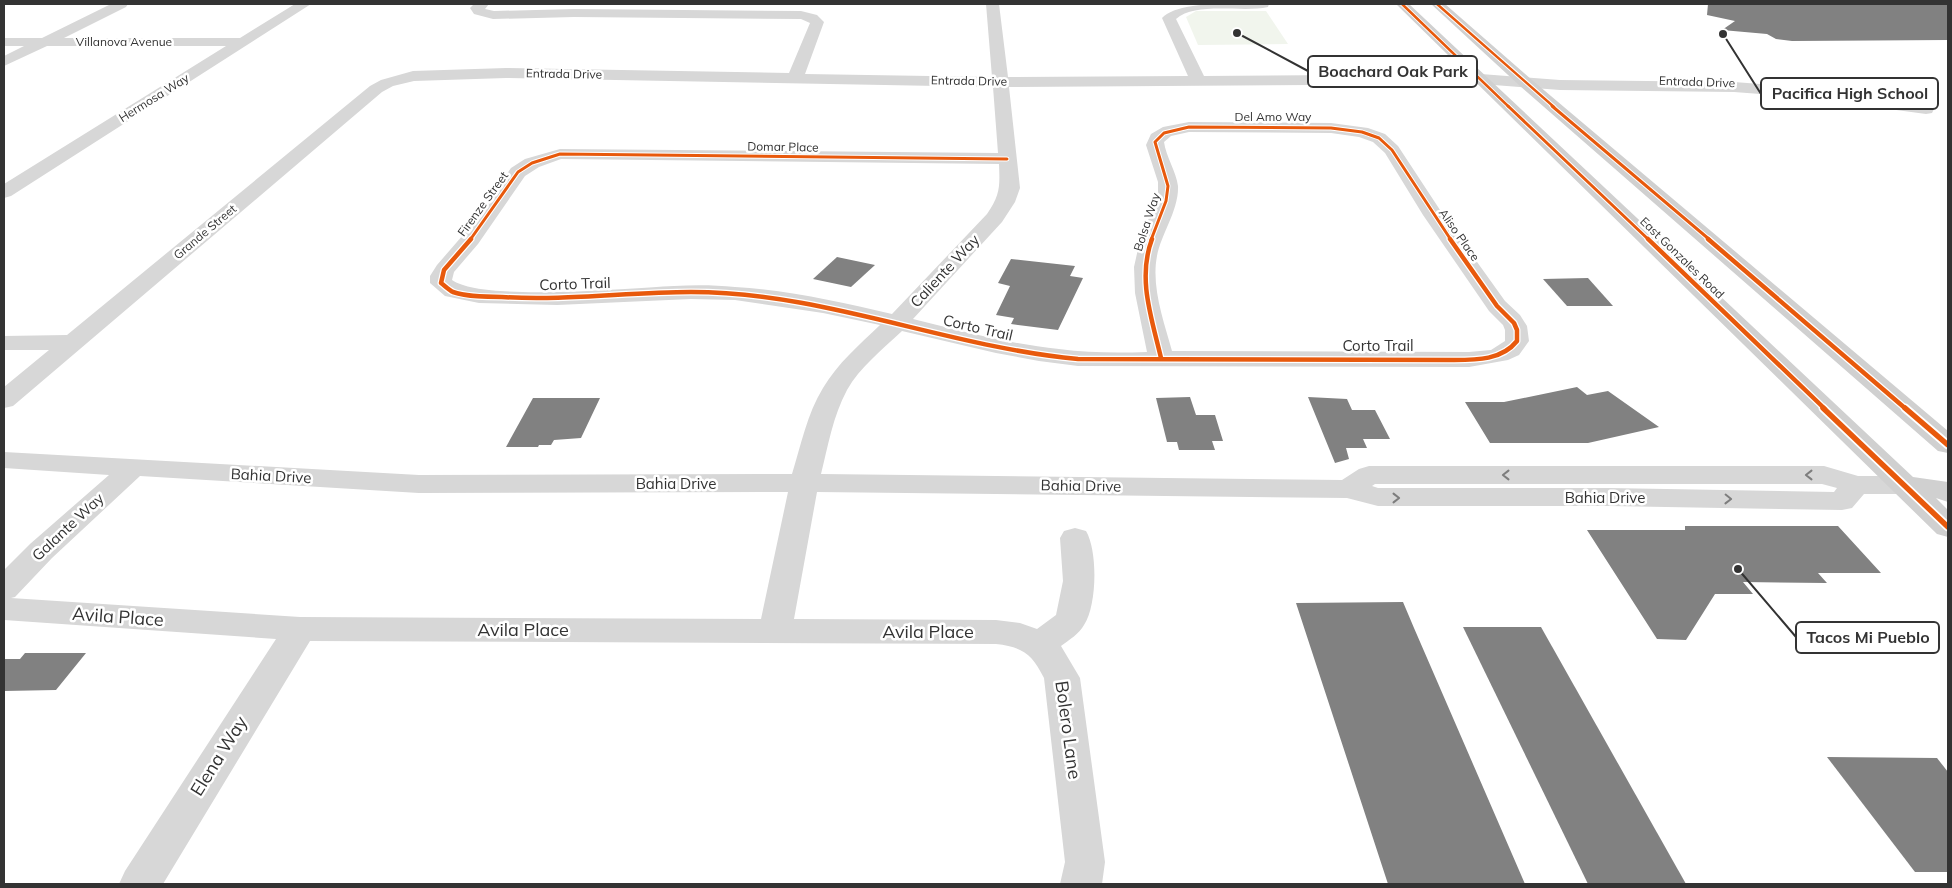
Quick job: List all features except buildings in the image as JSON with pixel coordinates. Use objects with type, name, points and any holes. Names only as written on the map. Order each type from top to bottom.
[{"type":"main road","name":"East Gonzales Road","points":[[1402,4],[1948,528]]},
{"type":"main road","name":"East Gonzales Road","points":[[1437,4],[1526,83],[1948,445]]},
{"type":"main road","points":[[1903,485],[1937,488],[1948,493]]},
{"type":"street","points":[[4,62],[122,4]]},
{"type":"street","name":"Hermosa Way","points":[[4,192],[304,4]]},
{"type":"street","points":[[483,4],[477,8],[479,11],[506,16],[574,13],[801,15],[812,18],[817,22],[798,72],[793,79]]},
{"type":"street","name":"Caliente Way","points":[[774,631],[804,483],[822,418],[835,390],[854,364],[898,322],[995,218],[1005,202],[1010,188],[993,4]]},
{"type":"street","points":[[1198,80],[1169,18],[1172,13],[1186,8],[1264,4]]},
{"type":"street","name":"Villanova Avenue","points":[[4,42],[244,42]]},
{"type":"street","name":"Entrada Drive","points":[[413,76],[506,73],[999,82],[1481,80],[1526,83],[1753,88],[1830,95],[1933,112]]},
{"type":"street","name":"Grande Street","points":[[4,400],[376,89],[387,83],[413,76]]},
{"type":"street","name":"Del Amo Way","points":[[1171,130],[1197,127],[1314,127],[1348,130],[1374,136]]},
{"type":"street","name":"Bolsa Way","points":[[1161,358],[1145,280],[1146,257],[1168,188],[1159,152],[1155,145],[1156,140],[1162,134],[1171,130]]},
{"type":"street","name":"Aliso Place","points":[[1374,136],[1392,150],[1433,215],[1492,299],[1510,319],[1517,331],[1517,340],[1512,348]]},
{"type":"street","name":"Domar Place","points":[[560,154],[1007,160]]},
{"type":"street","name":"Firenze Street","points":[[442,285],[440,279],[445,269],[457,256],[518,172],[532,163],[560,154]]},
{"type":"street","name":"Corto Trail","points":[[442,285],[447,289],[468,296],[493,298],[576,297],[717,291],[760,295],[898,322],[1042,354],[1078,358],[1432,359],[1466,361],[1498,356],[1512,348]]},
{"type":"street","points":[[4,343],[74,342]]},
{"type":"street","name":"Bahia Drive","points":[[4,460],[419,484],[804,483],[1348,489],[1378,498],[1609,497],[1842,501],[1856,485]]},
{"type":"street","name":"Galante Way","points":[[4,589],[41,551],[134,468]]},
{"type":"street","name":"Bahia Drive","points":[[1348,489],[1369,475],[1824,475],[1856,485],[1903,485]]},
{"type":"street","points":[[1516,498],[1530,489],[1695,485],[1700,476]]},
{"type":"street","points":[[1040,645],[1071,620],[1079,581],[1075,538]]},
{"type":"street","name":"Avila Place","points":[[4,609],[300,629],[996,632],[1020,635],[1040,645]]},
{"type":"street","name":"Elena Way","points":[[140,884],[300,629]]},
{"type":"street","name":"Bolero Lane","points":[[1040,645],[1051,657],[1062,678],[1085,862],[1081,884]]},
{"type":"shaded area","points":[[1196,11],[1266,11],[1288,44],[1198,45],[1186,17]]},
{"type":"cycle path","points":[[1402,4],[1948,527]]},
{"type":"cycle path","points":[[1437,4],[1526,83],[1948,445]]},
{"type":"cycle path","points":[[1007,159],[560,154],[532,163],[518,172],[471,240],[444,270],[441,276],[441,283],[453,291],[479,296],[516,298],[600,297],[691,292],[779,298],[866,315],[996,346],[1078,359],[1469,360],[1499,355],[1510,350],[1517,341],[1517,330],[1516,326],[1497,306],[1433,215],[1392,150],[1379,138],[1362,132],[1331,128],[1189,127],[1164,133],[1155,142],[1168,186],[1168,192],[1146,256],[1145,279],[1149,307],[1161,358]]},
{"type":"place","name":"Boachard Oak Park","points":[[1237,33]]},
{"type":"place","name":"Pacifica High School","points":[[1723,34]]},
{"type":"place","name":"Tacos Mi Pueblo","points":[[1738,569]]}]
